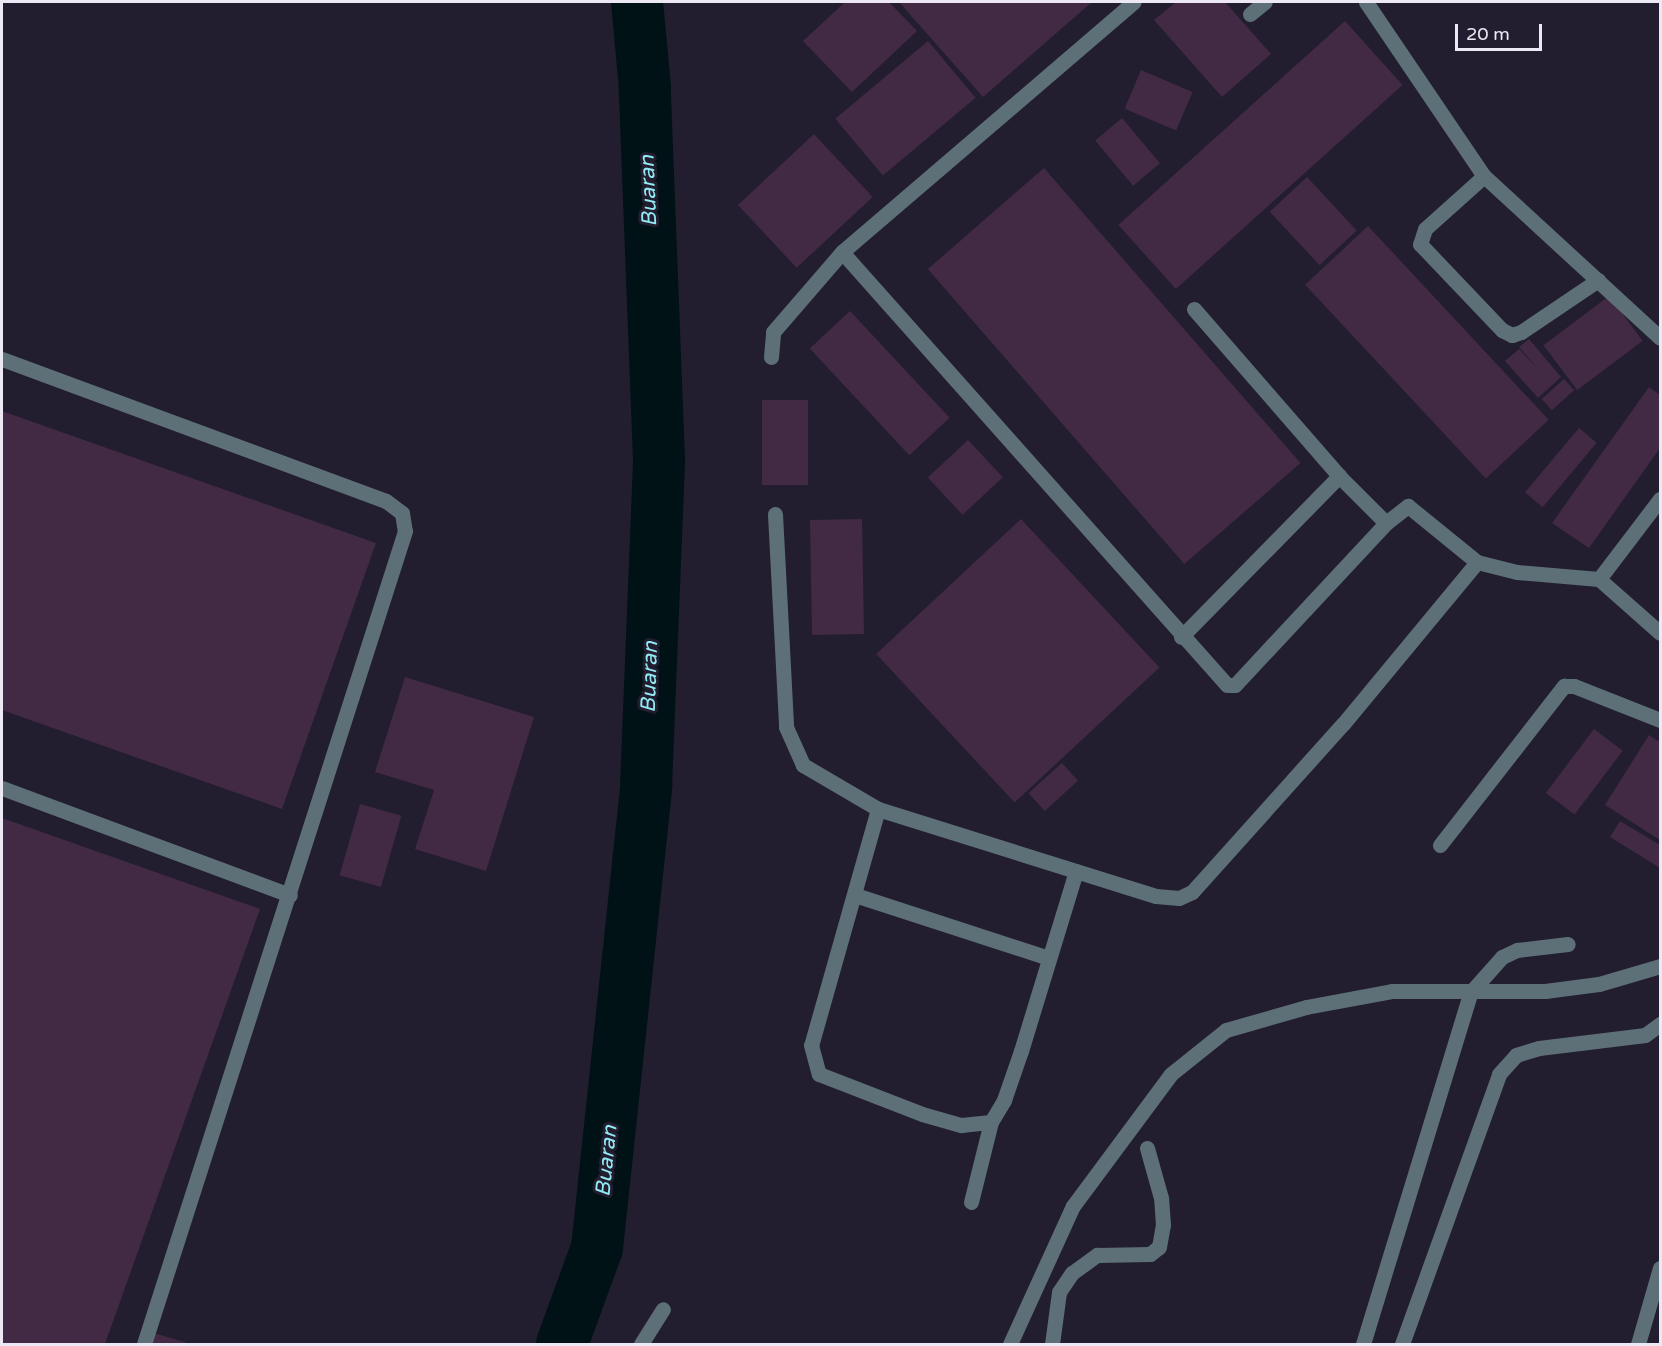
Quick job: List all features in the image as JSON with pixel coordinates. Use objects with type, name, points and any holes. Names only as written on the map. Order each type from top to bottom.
[{"type":"street","points":[[771,357],[773,332],[842,252],[1134,2]]},
{"type":"street","points":[[1250,14],[1265,2]]},
{"type":"street","points":[[1366,2],[1484,176],[1660,338]]},
{"type":"street","points":[[1484,176],[1425,229],[1420,244],[1502,330],[1512,335],[1521,332],[1598,279]]},
{"type":"street","points":[[842,252],[1221,682],[1235,685],[1402,508],[1415,508],[1478,561],[1526,573],[1599,579],[1660,633]]},
{"type":"street","points":[[1194,309],[1339,476],[1386,523]]},
{"type":"street","points":[[2,359],[386,501],[402,513],[405,531],[144,1344]]},
{"type":"street","points":[[1181,637],[1339,476]]},
{"type":"street","points":[[1599,579],[1660,500]]},
{"type":"street","points":[[776,514],[786,728],[803,765],[878,809],[1156,896],[1179,898],[1192,892],[1343,724],[1478,561]]},
{"type":"street","points":[[1440,845],[1564,686],[1574,686],[1660,720]]},
{"type":"street","points":[[2,788],[290,895]]},
{"type":"street","points":[[878,809],[811,1046],[819,1074],[860,1093],[961,1125],[991,1122]]},
{"type":"street","points":[[971,1202],[991,1122],[1004,1100],[1076,871]]},
{"type":"street","points":[[855,895],[1049,958]]},
{"type":"street","points":[[1363,1344],[1470,993],[1502,957],[1517,950],[1568,944]]},
{"type":"street","points":[[1010,1344],[1073,1206],[1171,1074],[1226,1030],[1306,1007],[1392,991],[1470,993],[1599,984],[1660,966]]},
{"type":"street","points":[[1402,1344],[1499,1074],[1516,1055],[1539,1048],[1645,1035],[1660,1024]]},
{"type":"street","points":[[1052,1344],[1064,1280],[1097,1255],[1150,1254],[1159,1247],[1163,1225],[1161,1198],[1147,1148]]},
{"type":"street","points":[[1638,1344],[1660,1268]]},
{"type":"street","points":[[641,1344],[663,1309]]},
{"type":"building","points":[[845,2],[889,2],[917,31],[852,92],[803,41]]},
{"type":"building","points":[[899,2],[1092,2],[983,97]]},
{"type":"building","points":[[1176,2],[1225,2],[1271,54],[1222,97],[1154,20]]},
{"type":"building","points":[[1345,21],[1403,85],[1176,289],[1118,225]]},
{"type":"building","points":[[928,41],[976,98],[883,175],[835,119]]},
{"type":"building","points":[[1141,70],[1193,92],[1176,131],[1125,109]]},
{"type":"building","points":[[1122,118],[1160,163],[1133,186],[1095,140]]},
{"type":"building","points":[[814,134],[873,197],[797,268],[738,205]]},
{"type":"building","points":[[1044,168],[1301,463],[1184,564],[928,269]]},
{"type":"building","points":[[1307,177],[1357,230],[1319,265],[1270,212]]},
{"type":"building","points":[[1368,226],[1549,420],[1486,478],[1305,285]]},
{"type":"building","points":[[1609,296],[1643,341],[1577,390],[1544,345]]},
{"type":"building","points":[[850,311],[950,418],[909,455],[810,349]]},
{"type":"building","points":[[1529,339],[1561,377],[1538,398],[1505,361],[1519,349],[1541,372],[1519,347]]},
{"type":"building","points":[[1564,379],[1574,390],[1552,410],[1542,399]]},
{"type":"building","points":[[1649,387],[1660,395],[1660,448],[1589,548],[1552,523]]},
{"type":"building","points":[[762,400],[808,400],[808,485],[762,485]]},
{"type":"building","points":[[2,411],[376,543],[282,809],[2,710]]},
{"type":"building","points":[[1579,428],[1597,443],[1543,507],[1525,492]]},
{"type":"building","points":[[968,440],[1003,477],[963,515],[928,478]]},
{"type":"building","points":[[862,519],[864,634],[812,635],[810,520]]},
{"type":"building","points":[[1021,519],[1159,667],[1015,803],[876,654]]},
{"type":"building","points":[[405,677],[534,717],[486,871],[415,849],[434,790],[375,772]]},
{"type":"building","points":[[1594,729],[1623,751],[1575,815],[1546,793]]},
{"type":"building","points":[[1649,735],[1660,742],[1660,840],[1605,805]]},
{"type":"building","points":[[1062,763],[1078,781],[1045,811],[1029,793]]},
{"type":"building","points":[[360,804],[401,816],[381,887],[340,875]]},
{"type":"building","points":[[2,818],[260,909],[105,1344],[2,1344]]},
{"type":"building","points":[[1620,821],[1660,845],[1660,868],[1610,837]]},
{"type":"building","points":[[154,1333],[191,1344],[151,1344]]},
{"type":"waterway","name":"Buaran","points":[[562,1344],[597,1248],[646,786],[659,460],[645,88],[637,2]]}]
